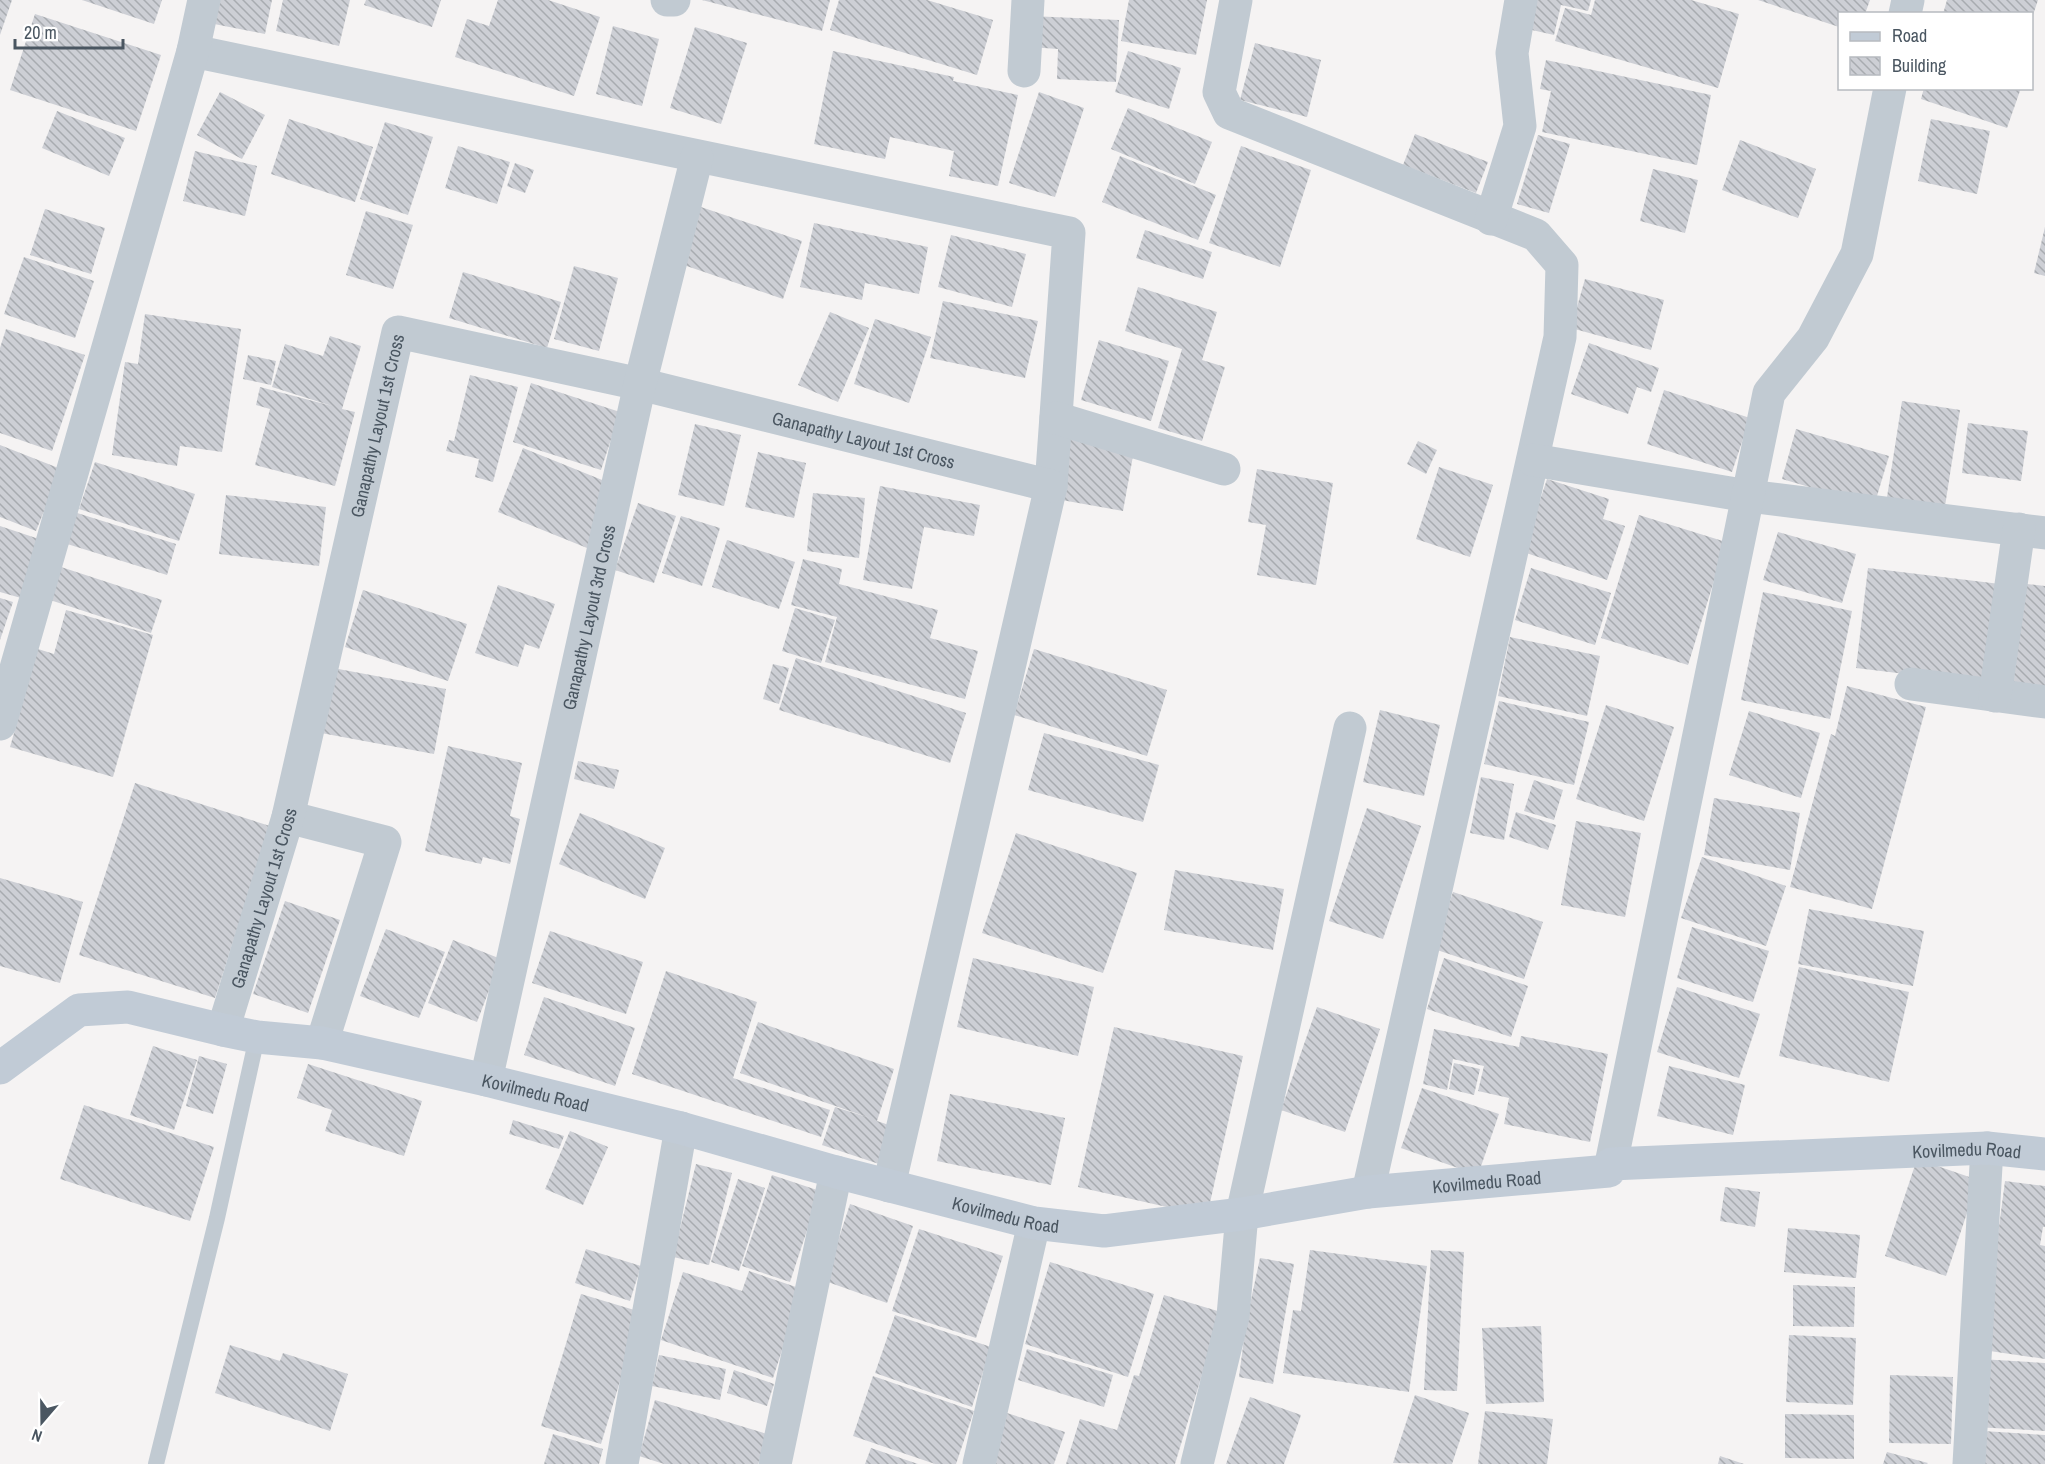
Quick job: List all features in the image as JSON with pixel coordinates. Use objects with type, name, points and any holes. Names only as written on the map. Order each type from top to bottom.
[{"type":"street","points":[[0,724],[193,51],[204,0]]},
{"type":"street","points":[[668,0],[674,0]]},
{"type":"street","points":[[1024,71],[1028,0]]},
{"type":"street","points":[[1236,0],[1219,92],[1229,113],[1536,235],[1562,265],[1560,337],[1368,1192]]},
{"type":"street","points":[[1491,219],[1520,126],[1512,53],[1521,0]]},
{"type":"street","points":[[193,51],[1069,233],[1051,486],[889,1185]]},
{"type":"street","points":[[1611,1164],[1769,393],[1813,338],[1857,254],[1890,90]]},
{"type":"street","name":"Ganapathy Layout 3rd Cross","points":[[486,1080],[640,384],[697,157]]},
{"type":"street","name":"Ganapathy Layout 1st Cross","points":[[223,1030],[288,818],[398,332],[640,384],[1051,486]]},
{"type":"street","points":[[1056,418],[1224,469]]},
{"type":"street","points":[[1533,460],[1748,496],[2032,531],[1995,696]]},
{"type":"street","points":[[1911,684],[2045,702]]},
{"type":"street","points":[[1197,1464],[1233,1316],[1242,1214],[1350,728]]},
{"type":"street","points":[[288,818],[385,842],[322,1043]]},
{"type":"street","name":"Kovilmedu Road","points":[[0,1068],[80,1010],[128,1007],[257,1037],[322,1043],[486,1080],[681,1128],[836,1172],[1034,1223],[1104,1232],[1242,1214],[1368,1192],[1609,1172],[1611,1164],[1986,1148],[2045,1154]]},
{"type":"street","points":[[622,1464],[681,1128]]},
{"type":"street","points":[[1969,1464],[1986,1148]]},
{"type":"street","points":[[775,1464],[836,1172]]},
{"type":"street","points":[[979,1464],[1034,1223]]},
{"type":"lane","points":[[156,1464],[217,1218],[257,1037]]},
{"type":"building","points":[[0,0],[12,0],[0,35]]},
{"type":"building","points":[[82,0],[162,0],[154,24]]},
{"type":"building","points":[[214,0],[272,0],[265,34],[209,23]]},
{"type":"building","points":[[283,0],[350,0],[339,46],[276,31]]},
{"type":"building","points":[[366,0],[441,0],[432,27],[364,5]]},
{"type":"building","points":[[498,0],[548,0],[600,17],[574,96],[455,57],[467,19],[489,26]]},
{"type":"building","points":[[702,0],[830,0],[822,31]]},
{"type":"building","points":[[839,0],[927,0],[993,20],[977,75],[830,30]]},
{"type":"building","points":[[1129,0],[1207,0],[1196,55],[1121,41]]},
{"type":"building","points":[[1530,0],[1591,0],[1588,11],[1561,5],[1554,35],[1523,28]]},
{"type":"building","points":[[1595,0],[1691,0],[1739,14],[1718,88],[1555,41],[1565,8],[1591,15]]},
{"type":"building","points":[[1758,0],[1870,0],[1866,12],[1838,12],[1838,27]]},
{"type":"building","points":[[1947,0],[2038,0],[2033,15],[2033,12],[1944,12]]},
{"type":"building","points":[[35,14],[161,55],[136,131],[10,90]]},
{"type":"building","points":[[1031,16],[1119,20],[1116,82],[1057,79],[1058,49],[1030,47]]},
{"type":"building","points":[[613,26],[659,39],[642,106],[596,94]]},
{"type":"building","points":[[695,27],[747,43],[721,124],[670,108]]},
{"type":"building","points":[[1255,43],[1321,60],[1307,117],[1240,100]]},
{"type":"building","points":[[833,51],[954,77],[953,81],[1018,95],[998,186],[949,176],[954,151],[890,137],[885,159],[814,144]]},
{"type":"building","points":[[1128,51],[1181,68],[1169,109],[1115,92]]},
{"type":"building","points":[[1546,60],[1711,95],[1697,165],[1542,132],[1551,91],[1540,89]]},
{"type":"building","points":[[1923,90],[2020,90],[2007,128],[1921,99]]},
{"type":"building","points":[[220,92],[265,115],[242,159],[197,135]]},
{"type":"building","points":[[1039,92],[1084,108],[1055,197],[1009,183]]},
{"type":"building","points":[[1128,108],[1212,142],[1195,184],[1111,149]]},
{"type":"building","points":[[57,111],[125,138],[109,176],[42,148]]},
{"type":"building","points":[[289,119],[373,147],[355,202],[271,174]]},
{"type":"building","points":[[1931,119],[1990,131],[1977,194],[1918,181]]},
{"type":"building","points":[[385,122],[433,137],[408,215],[360,199]]},
{"type":"building","points":[[1415,134],[1488,162],[1476,193],[1403,165]]},
{"type":"building","points":[[1538,135],[1570,144],[1549,213],[1517,204]]},
{"type":"building","points":[[1740,140],[1816,169],[1798,218],[1722,190]]},
{"type":"building","points":[[458,146],[510,162],[497,204],[445,188]]},
{"type":"building","points":[[1241,146],[1311,170],[1280,267],[1209,243]]},
{"type":"building","points":[[195,151],[257,166],[245,216],[183,201]]},
{"type":"building","points":[[1120,156],[1216,195],[1198,240],[1102,202]]},
{"type":"building","points":[[515,163],[534,170],[525,193],[507,186]]},
{"type":"building","points":[[1653,169],[1698,180],[1685,233],[1640,221]]},
{"type":"building","points":[[692,204],[802,241],[783,299],[672,261]]},
{"type":"building","points":[[45,209],[105,228],[91,274],[30,255]]},
{"type":"building","points":[[366,211],[413,225],[393,289],[346,275]]},
{"type":"building","points":[[814,223],[928,247],[919,294],[865,283],[862,300],[800,287]]},
{"type":"building","points":[[2045,227],[2045,276],[2034,273]]},
{"type":"building","points":[[1145,230],[1212,252],[1203,279],[1136,258]]},
{"type":"building","points":[[951,235],[1026,254],[1012,307],[938,287]]},
{"type":"building","points":[[24,257],[94,281],[75,338],[4,314]]},
{"type":"building","points":[[574,266],[618,278],[599,351],[554,339]]},
{"type":"building","points":[[463,272],[561,302],[547,348],[449,318]]},
{"type":"building","points":[[1585,279],[1664,300],[1651,350],[1571,328]]},
{"type":"building","points":[[1138,287],[1217,312],[1202,360],[1225,367],[1202,441],[1158,428],[1182,349],[1125,331]]},
{"type":"building","points":[[943,301],[1038,321],[1025,378],[930,358]]},
{"type":"building","points":[[830,312],[869,328],[838,402],[798,385]]},
{"type":"building","points":[[145,314],[241,329],[222,452],[180,446],[177,466],[112,455],[125,362],[138,364]]},
{"type":"building","points":[[875,319],[931,337],[909,403],[854,384]]},
{"type":"building","points":[[6,329],[85,355],[52,451],[0,433],[0,348]]},
{"type":"building","points":[[330,336],[361,346],[342,409],[355,412],[335,486],[255,465],[270,409],[256,405],[260,387],[332,406],[272,387],[285,344],[323,356]]},
{"type":"building","points":[[1099,340],[1169,361],[1151,421],[1081,400]]},
{"type":"building","points":[[1589,343],[1659,368],[1651,392],[1637,387],[1628,414],[1571,394]]},
{"type":"building","points":[[248,355],[276,361],[271,385],[243,379]]},
{"type":"building","points":[[470,375],[518,387],[493,482],[475,477],[479,459],[446,451],[449,440],[454,441]]},
{"type":"building","points":[[531,383],[620,412],[601,470],[513,442]]},
{"type":"building","points":[[1664,390],[1750,418],[1732,472],[1647,444]]},
{"type":"building","points":[[1902,401],[1960,410],[1945,506],[1887,497]]},
{"type":"building","points":[[1968,423],[2028,431],[2021,481],[1962,473]]},
{"type":"building","points":[[695,424],[741,435],[724,506],[678,495]]},
{"type":"building","points":[[1796,429],[1889,456],[1874,506],[1782,479]]},
{"type":"building","points":[[1068,433],[1135,445],[1123,511],[1056,499]]},
{"type":"building","points":[[1418,441],[1437,450],[1426,474],[1407,464]]},
{"type":"building","points":[[0,445],[61,469],[36,531],[0,517]]},
{"type":"building","points":[[523,448],[617,486],[592,550],[498,512]]},
{"type":"building","points":[[758,452],[806,463],[794,518],[745,507]]},
{"type":"building","points":[[95,462],[195,494],[179,541],[79,509]]},
{"type":"building","points":[[1439,467],[1493,485],[1470,557],[1416,539]]},
{"type":"building","points":[[1257,469],[1333,483],[1316,585],[1257,575],[1266,525],[1248,522]]},
{"type":"building","points":[[1547,479],[1609,499],[1603,519],[1625,526],[1607,580],[1523,552]]},
{"type":"building","points":[[880,486],[980,505],[974,536],[924,527],[912,589],[863,580]]},
{"type":"building","points":[[813,493],[865,498],[859,558],[807,551]]},
{"type":"building","points":[[226,495],[326,507],[319,566],[219,554]]},
{"type":"building","points":[[638,503],[676,516],[654,583],[615,570]]},
{"type":"building","points":[[74,512],[176,544],[167,575],[64,543]]},
{"type":"building","points":[[1639,515],[1726,542],[1688,665],[1601,638]]},
{"type":"building","points":[[681,516],[720,528],[702,586],[662,573]]},
{"type":"building","points":[[0,526],[39,539],[21,598],[0,592]]},
{"type":"building","points":[[1778,532],[1856,554],[1842,603],[1763,580]]},
{"type":"building","points":[[727,540],[795,562],[779,609],[712,587]]},
{"type":"building","points":[[803,559],[842,569],[839,584],[938,610],[930,638],[978,651],[965,699],[825,662],[837,617],[791,605]]},
{"type":"building","points":[[61,567],[162,600],[151,633],[50,600]]},
{"type":"building","points":[[1531,568],[1611,593],[1595,645],[1515,620]]},
{"type":"building","points":[[1868,568],[2000,584],[1988,684],[1856,668]]},
{"type":"building","points":[[2017,583],[2045,586],[2045,687],[2006,683]]},
{"type":"building","points":[[498,585],[555,604],[539,649],[525,644],[518,667],[475,653]]},
{"type":"building","points":[[363,590],[467,624],[448,681],[345,647]]},
{"type":"building","points":[[1763,592],[1852,611],[1830,719],[1741,700]]},
{"type":"building","points":[[0,598],[13,602],[0,640]]},
{"type":"building","points":[[795,608],[835,620],[821,663],[782,651]]},
{"type":"building","points":[[66,610],[153,635],[113,777],[10,747],[38,649],[54,654]]},
{"type":"building","points":[[1510,637],[1600,656],[1587,716],[1498,696]]},
{"type":"building","points":[[1034,649],[1167,690],[1147,756],[1014,715]]},
{"type":"building","points":[[796,658],[966,713],[950,763],[779,710]]},
{"type":"building","points":[[773,664],[789,668],[779,704],[763,699]]},
{"type":"building","points":[[333,668],[446,689],[434,754],[321,733]]},
{"type":"building","points":[[1847,686],[1926,707],[1872,909],[1790,887],[1831,734],[1835,736]]},
{"type":"building","points":[[1499,701],[1589,722],[1574,785],[1484,764]]},
{"type":"building","points":[[1606,705],[1674,727],[1644,821],[1576,799]]},
{"type":"building","points":[[1380,710],[1440,725],[1424,796],[1363,782]]},
{"type":"building","points":[[1749,711],[1820,733],[1801,798],[1729,775]]},
{"type":"building","points":[[1044,733],[1159,765],[1143,822],[1028,790]]},
{"type":"building","points":[[448,746],[522,763],[510,816],[520,819],[510,864],[483,857],[481,864],[425,851]]},
{"type":"building","points":[[578,761],[619,770],[614,789],[574,779]]},
{"type":"building","points":[[1481,777],[1514,784],[1504,840],[1470,833]]},
{"type":"building","points":[[1534,780],[1563,790],[1554,820],[1524,811]]},
{"type":"building","points":[[135,783],[270,826],[215,998],[79,955]]},
{"type":"building","points":[[1714,798],[1800,813],[1790,870],[1704,855]]},
{"type":"building","points":[[1367,808],[1421,826],[1383,939],[1329,921]]},
{"type":"building","points":[[1516,812],[1556,825],[1548,850],[1509,837]]},
{"type":"building","points":[[580,813],[665,848],[645,899],[559,864]]},
{"type":"building","points":[[1576,821],[1641,833],[1625,917],[1561,905]]},
{"type":"building","points":[[1016,833],[1137,873],[1103,973],[982,933]]},
{"type":"building","points":[[1702,857],[1786,886],[1766,946],[1681,918]]},
{"type":"building","points":[[1175,870],[1284,889],[1273,950],[1164,930]]},
{"type":"building","points":[[0,878],[83,902],[60,983],[0,966]]},
{"type":"building","points":[[1453,892],[1543,922],[1524,979],[1434,949]]},
{"type":"building","points":[[285,901],[340,920],[308,1013],[253,994]]},
{"type":"building","points":[[1809,909],[1924,931],[1913,986],[1798,964]]},
{"type":"building","points":[[1692,927],[1769,951],[1753,1002],[1677,978]]},
{"type":"building","points":[[386,929],[445,952],[419,1018],[360,996]]},
{"type":"building","points":[[550,931],[643,962],[626,1014],[532,983]]},
{"type":"building","points":[[453,940],[501,959],[477,1022],[428,1003]]},
{"type":"building","points":[[973,958],[1094,987],[1078,1056],[957,1027]]},
{"type":"building","points":[[1444,958],[1528,986],[1511,1037],[1427,1009]]},
{"type":"building","points":[[1799,967],[1909,992],[1889,1082],[1779,1056]]},
{"type":"building","points":[[666,971],[757,1002],[733,1078],[830,1110],[821,1137],[632,1074]]},
{"type":"building","points":[[1677,987],[1760,1014],[1739,1078],[1657,1052]]},
{"type":"building","points":[[544,997],[635,1028],[615,1086],[524,1055]]},
{"type":"building","points":[[1317,1007],[1380,1029],[1345,1132],[1281,1110]]},
{"type":"building","points":[[758,1022],[894,1069],[877,1121],[892,1126],[879,1164],[822,1145],[835,1107],[870,1118],[740,1073]]},
{"type":"building","points":[[1114,1027],[1243,1056],[1207,1216],[1078,1187]]},
{"type":"building","points":[[1434,1029],[1519,1047],[1521,1036],[1608,1054],[1590,1142],[1504,1124],[1509,1098],[1478,1091],[1484,1066],[1453,1059],[1447,1090],[1423,1084]]},
{"type":"building","points":[[153,1046],[197,1060],[174,1130],[130,1115]]},
{"type":"building","points":[[199,1056],[227,1064],[213,1114],[186,1106]]},
{"type":"building","points":[[1454,1063],[1480,1069],[1474,1095],[1449,1089]]},
{"type":"building","points":[[308,1064],[422,1101],[404,1156],[325,1131],[332,1110],[297,1098]]},
{"type":"building","points":[[1669,1066],[1745,1085],[1733,1135],[1657,1116]]},
{"type":"building","points":[[1422,1088],[1499,1114],[1478,1175],[1401,1148]]},
{"type":"building","points":[[950,1094],[1065,1118],[1051,1185],[937,1161]]},
{"type":"building","points":[[84,1105],[214,1147],[190,1221],[60,1179]]},
{"type":"building","points":[[513,1120],[564,1136],[559,1149],[509,1134]]},
{"type":"building","points":[[570,1131],[608,1147],[583,1205],[545,1189]]},
{"type":"building","points":[[1917,1159],[1978,1180],[1946,1276],[1885,1256]]},
{"type":"building","points":[[696,1164],[732,1173],[709,1265],[673,1257]]},
{"type":"building","points":[[772,1175],[820,1191],[790,1282],[742,1266]]},
{"type":"building","points":[[738,1179],[765,1188],[739,1271],[711,1262]]},
{"type":"building","points":[[2005,1181],[2045,1186],[2045,1227],[2043,1227],[2040,1245],[2045,1246],[2045,1359],[1983,1350]]},
{"type":"building","points":[[1725,1187],[1760,1192],[1755,1227],[1720,1221]]},
{"type":"building","points":[[850,1204],[913,1226],[887,1303],[825,1281]]},
{"type":"building","points":[[1788,1228],[1860,1235],[1856,1278],[1784,1272]]},
{"type":"building","points":[[919,1229],[1003,1256],[976,1338],[892,1311]]},
{"type":"building","points":[[586,1249],[641,1266],[630,1301],[575,1283]]},
{"type":"building","points":[[1310,1250],[1427,1266],[1409,1392],[1283,1373],[1293,1310],[1301,1311]]},
{"type":"building","points":[[1431,1250],[1464,1252],[1457,1391],[1424,1390]]},
{"type":"building","points":[[1260,1258],[1294,1264],[1273,1384],[1239,1377],[1246,1323]]},
{"type":"building","points":[[1050,1262],[1154,1294],[1128,1377],[1025,1344]]},
{"type":"building","points":[[749,1271],[802,1289],[773,1378],[661,1340],[683,1272],[742,1291]]},
{"type":"building","points":[[1793,1285],[1855,1287],[1854,1327],[1793,1326]]},
{"type":"building","points":[[581,1294],[641,1312],[601,1444],[541,1426]]},
{"type":"building","points":[[1164,1295],[1221,1312],[1175,1464],[1066,1464],[1080,1419],[1117,1430],[1134,1375],[1139,1376]]},
{"type":"building","points":[[895,1315],[991,1347],[972,1407],[875,1373]]},
{"type":"building","points":[[1541,1326],[1544,1402],[1486,1404],[1482,1328]]},
{"type":"building","points":[[1789,1335],[1856,1338],[1853,1405],[1786,1402]]},
{"type":"building","points":[[230,1345],[280,1361],[283,1353],[348,1374],[330,1431],[215,1393]]},
{"type":"building","points":[[1027,1349],[1113,1375],[1104,1407],[1018,1380]]},
{"type":"building","points":[[659,1355],[726,1369],[720,1400],[652,1386]]},
{"type":"building","points":[[1980,1359],[2045,1363],[2045,1431],[1975,1427]]},
{"type":"building","points":[[734,1370],[774,1384],[767,1406],[727,1393]]},
{"type":"building","points":[[1890,1375],[1953,1377],[1951,1444],[1889,1443]]},
{"type":"building","points":[[873,1376],[974,1411],[956,1464],[935,1464],[853,1436]]},
{"type":"building","points":[[1415,1395],[1469,1413],[1452,1464],[1393,1463]]},
{"type":"building","points":[[1250,1397],[1301,1415],[1284,1464],[1226,1464]]},
{"type":"building","points":[[655,1400],[767,1434],[758,1464],[664,1464],[639,1456]]},
{"type":"building","points":[[1485,1411],[1553,1419],[1547,1464],[1478,1464]]},
{"type":"building","points":[[1007,1413],[1065,1432],[1054,1464],[990,1464]]},
{"type":"building","points":[[1785,1414],[1854,1415],[1854,1459],[1785,1458]]},
{"type":"building","points":[[1983,1431],[2045,1435],[2045,1464],[1982,1464]]},
{"type":"building","points":[[553,1434],[603,1449],[599,1464],[544,1464]]},
{"type":"building","points":[[871,1448],[918,1464],[865,1464]]},
{"type":"building","points":[[1887,1452],[1928,1463],[1883,1464]]},
{"type":"building","points":[[1720,1456],[1744,1464],[1718,1464]]}]
